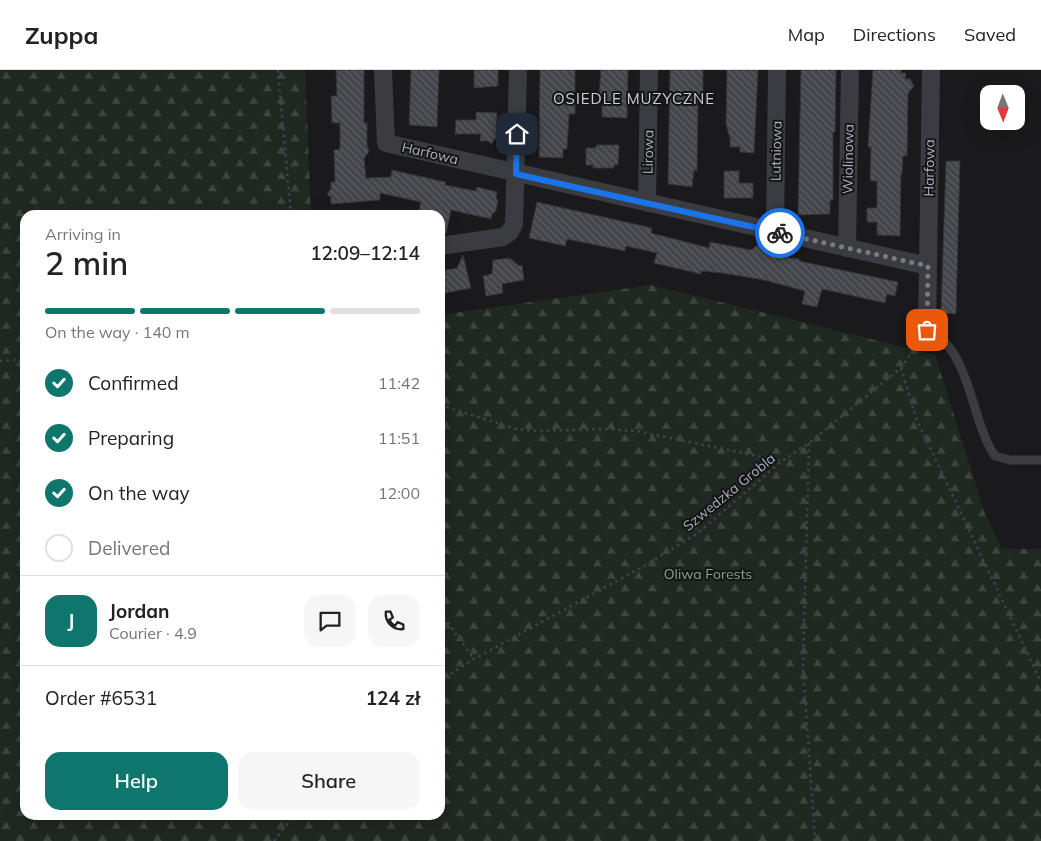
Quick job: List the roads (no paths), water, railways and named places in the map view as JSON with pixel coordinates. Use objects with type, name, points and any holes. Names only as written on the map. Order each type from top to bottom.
[{"type":"street","name":"Harfowa","points":[[383,70],[386,143],[928,266]]},
{"type":"street","points":[[445,245],[503,237],[510,232],[514,224],[518,70]]},
{"type":"street","name":"Lirowa","points":[[647,203],[649,70]]},
{"type":"street","name":"Lutniowa","points":[[775,232],[777,70]]},
{"type":"street","name":"Wiolinowa","points":[[847,248],[850,70]]},
{"type":"street","name":"Harfowa","points":[[927,330],[930,70]]},
{"type":"lane","points":[[927,330],[939,335],[949,344],[960,365],[986,443],[995,456],[1010,460],[1041,460]]},
{"type":"district","name":"OSIEDLE MUZYCZNE","points":[[634,99]]},
{"type":"park label","name":"Oliwa Forests","points":[[708,574]]}]
